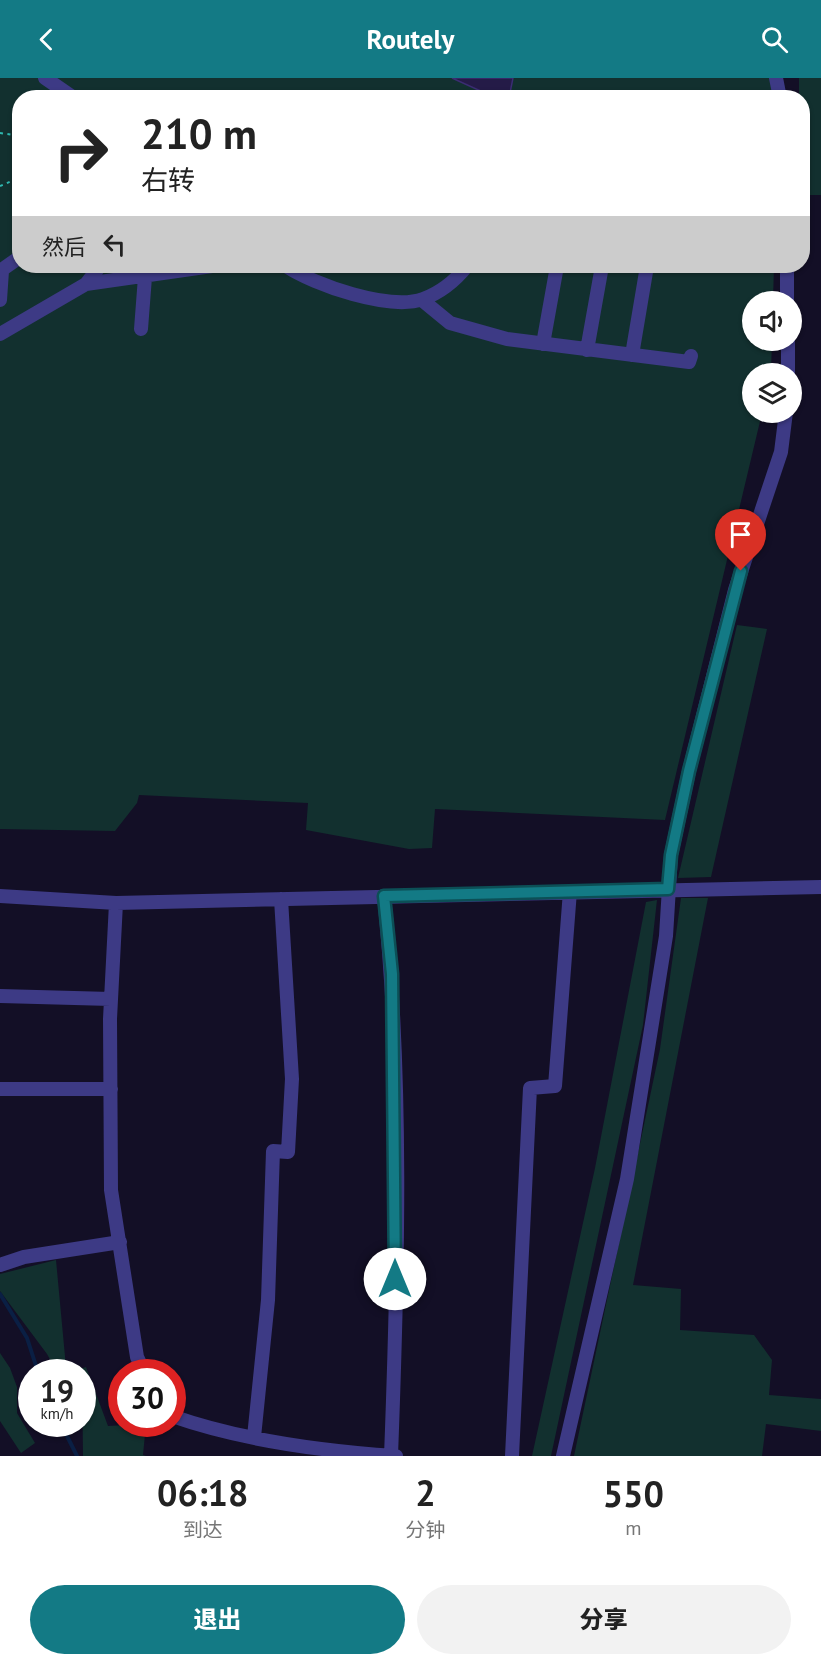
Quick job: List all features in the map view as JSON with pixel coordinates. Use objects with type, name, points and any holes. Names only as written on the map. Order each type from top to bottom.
[{"type":"street","points":[[45,78],[62,90]]},
{"type":"street","points":[[0,300],[1,271]]},
{"type":"street","points":[[86,284],[95,273]]},
{"type":"street","points":[[0,334],[86,284],[135,273]]},
{"type":"street","points":[[141,329],[144,273]]},
{"type":"street","points":[[301,273],[329,286],[376,300],[422,300],[453,283],[461,273]]},
{"type":"street","points":[[543,344],[556,273]]},
{"type":"street","points":[[586,350],[601,273]]},
{"type":"street","points":[[632,355],[646,273]]},
{"type":"street","points":[[787,273],[787,291]]},
{"type":"street","points":[[422,300],[450,323],[507,339],[689,362],[691,356]]},
{"type":"street","points":[[563,1456],[627,1179],[666,936],[671,855],[689,771],[735,590],[781,453],[785,423]]},
{"type":"street","points":[[0,896],[116,903],[821,887]]},
{"type":"street","points":[[512,1456],[530,1088],[555,1086],[570,891]]},
{"type":"street","points":[[384,896],[392,974],[396,1143],[391,1456]]},
{"type":"street","points":[[254,1437],[268,1300],[273,1151],[288,1152],[292,1079],[281,899]]},
{"type":"street","points":[[116,903],[111,999],[111,1190],[138,1359]]},
{"type":"street","points":[[0,996],[111,999]]},
{"type":"street","points":[[0,1089],[111,1089]]},
{"type":"street","points":[[0,1265],[24,1257],[120,1242]]},
{"type":"street","points":[[186,1421],[213,1430],[254,1437],[357,1453],[396,1456]]},
{"type":"green space","points":[[0,78],[776,78],[777,90],[12,90],[12,273],[774,273],[773,291],[742,291],[742,351],[772,351],[771,363],[742,363],[742,423],[760,423],[665,820],[435,809],[432,848],[409,849],[306,830],[308,803],[139,795],[137,803],[115,831],[0,829]]},
{"type":"green space","points":[[799,78],[821,78],[821,195],[810,195],[810,90],[799,90]]},
{"type":"green space","points":[[737,625],[767,629],[711,877],[678,878]]},
{"type":"green space","points":[[681,898],[708,898],[633,1285],[681,1289],[680,1330],[754,1335],[772,1360],[769,1395],[821,1399],[821,1431],[766,1424],[762,1456],[574,1456],[660,1049]]},
{"type":"green space","points":[[657,900],[643,1025],[551,1456],[532,1456],[595,1168],[646,902]]},
{"type":"green space","points":[[56,1260],[65,1359],[50,1359],[0,1291],[0,1274]]},
{"type":"green space","points":[[0,1353],[10,1368],[17,1387],[18,1437],[31,1437],[35,1443],[21,1453],[0,1421]]},
{"type":"green space","points":[[96,1394],[108,1426],[108,1437],[145,1437],[143,1455],[146,1456],[83,1456],[83,1437],[96,1437]]},
{"type":"building","points":[[452,78],[513,78],[511,90],[478,90]]},
{"type":"waterway","points":[[0,1294],[27,1338],[34,1359]]},
{"type":"waterway","points":[[68,1437],[77,1456]]},
{"type":"route","points":[[395,1279],[396,1143],[392,974],[384,896],[668,889],[671,855],[689,771],[741,571]]}]
